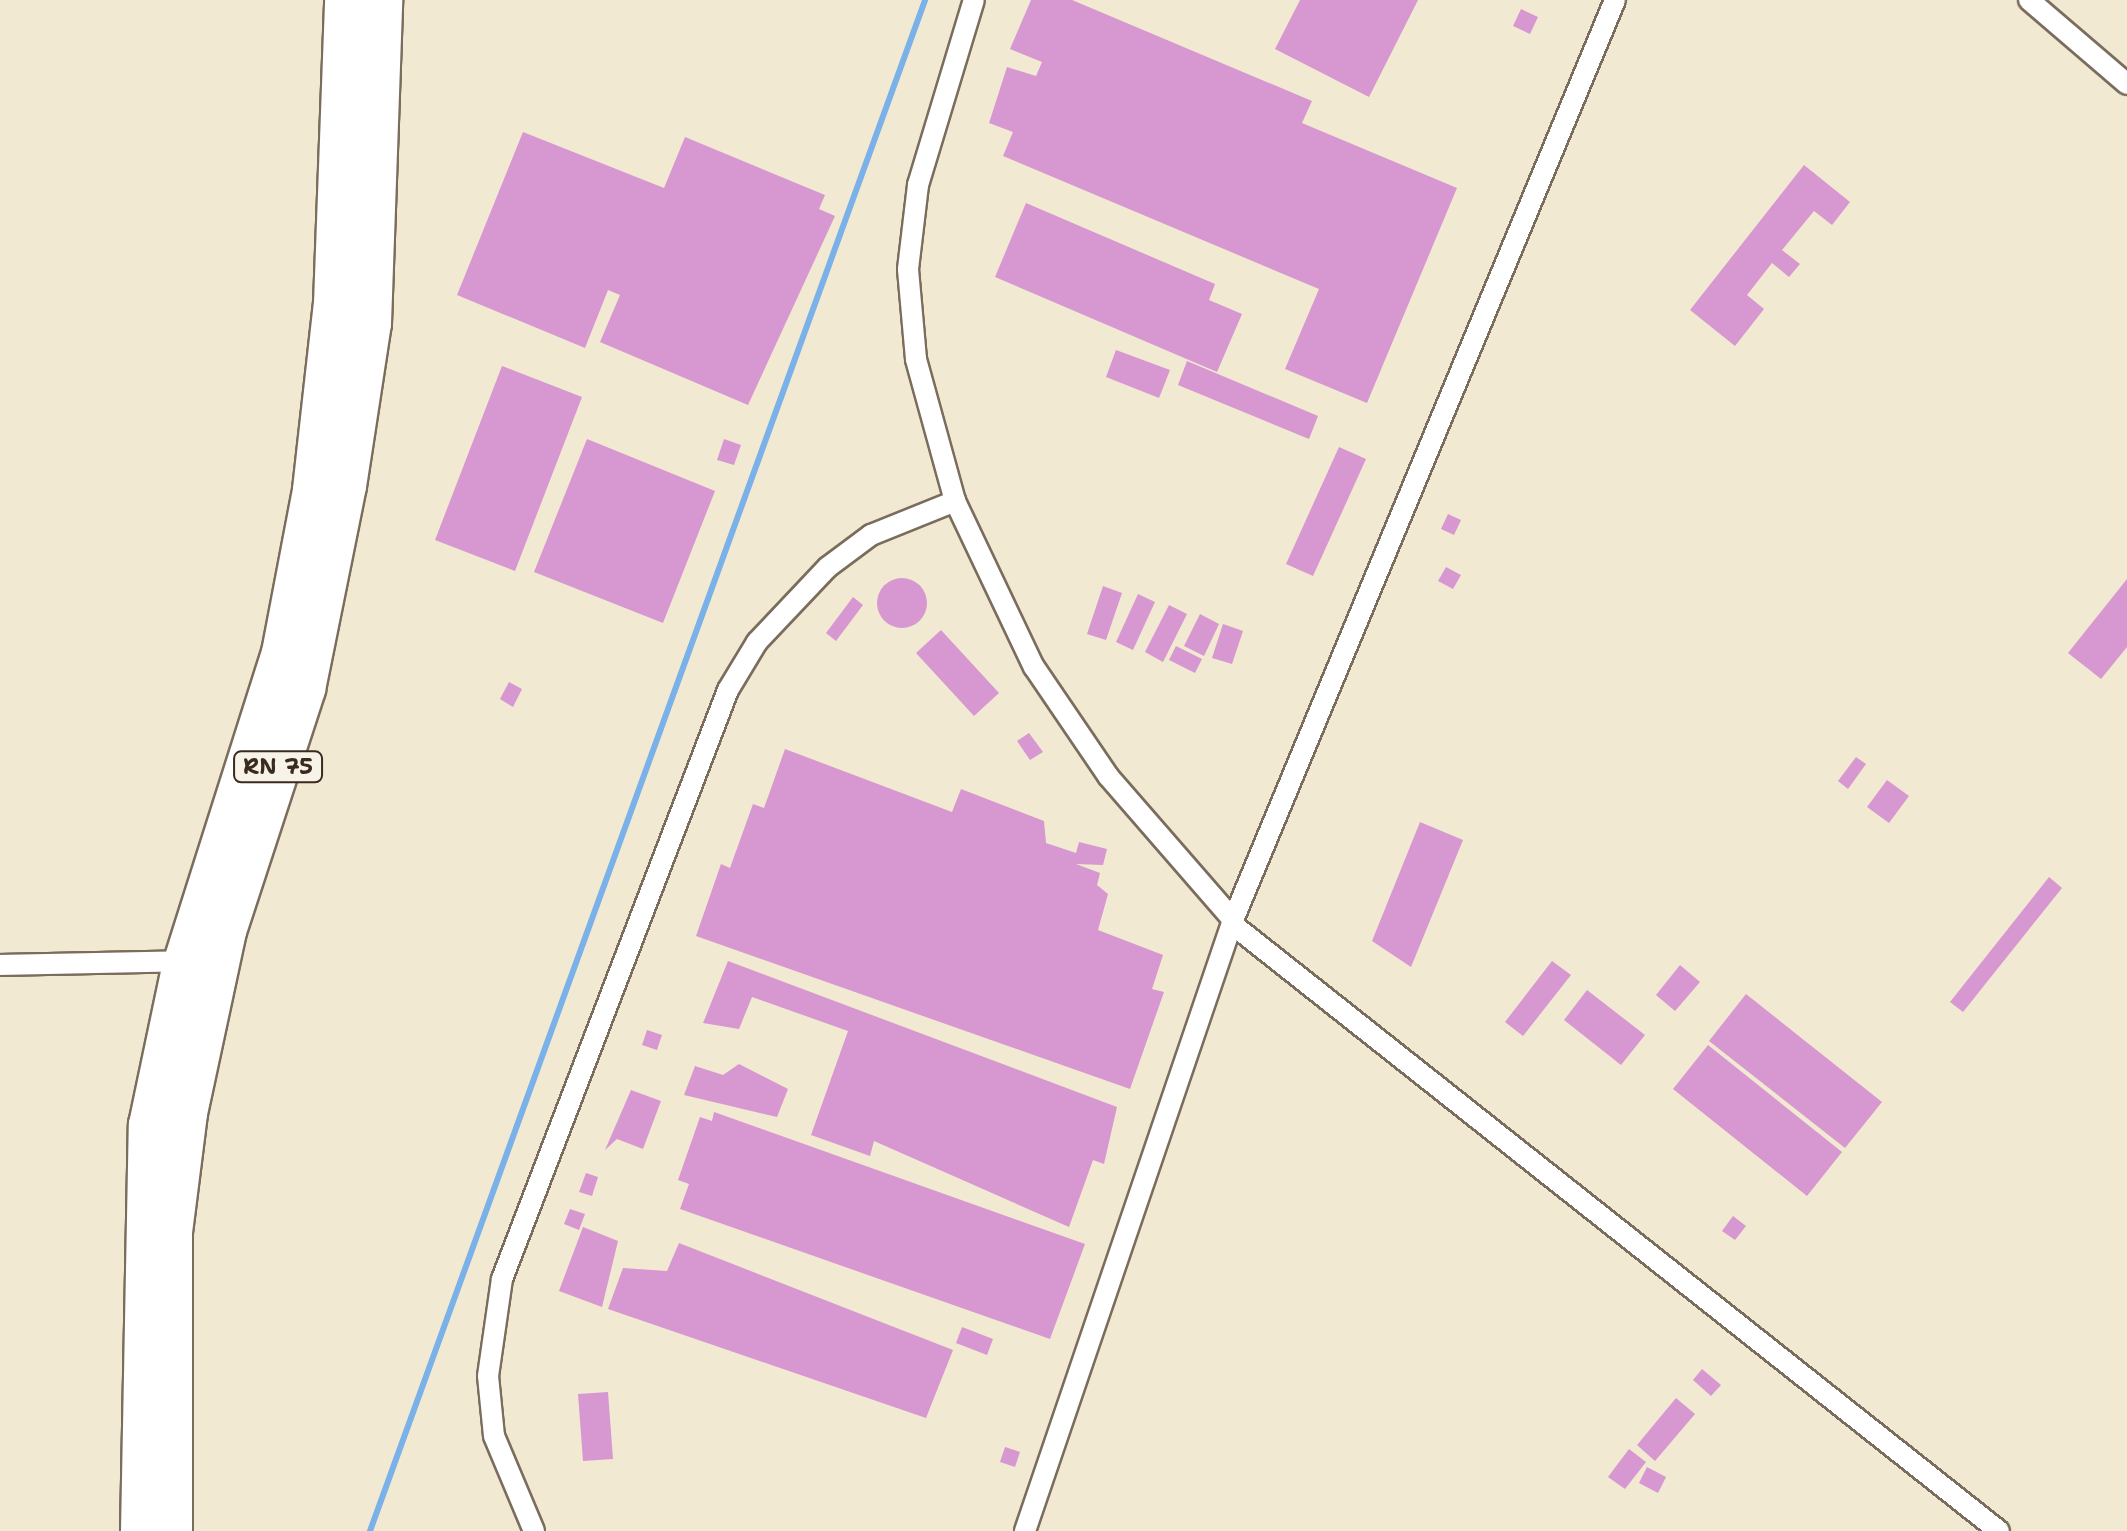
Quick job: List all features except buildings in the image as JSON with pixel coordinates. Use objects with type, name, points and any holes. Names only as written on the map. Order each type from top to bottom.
[{"type":"highway","name":"RN 75","points":[[141,1531],[149,1125],[185,961],[282,653],[313,490],[334,304],[344,0]]},
{"type":"highway","name":"RN 75","points":[[172,1531],[172,1232],[187,1114],[226,931],[305,689],[346,486],[371,323],[382,0]]},
{"type":"street","points":[[974,0],[918,185],[908,269],[916,359],[954,501],[1034,667],[1108,776],[1232,922],[1999,1531]]},
{"type":"street","points":[[1025,1531],[1232,922],[1615,0]]},
{"type":"street","points":[[2029,0],[2127,84]]},
{"type":"street","points":[[534,1531],[494,1436],[494,1313],[695,768],[728,690],[788,604],[871,535],[954,501]]},
{"type":"street","points":[[0,966],[185,961]]},
{"type":"waterway","points":[[370,1531],[925,0]]}]
